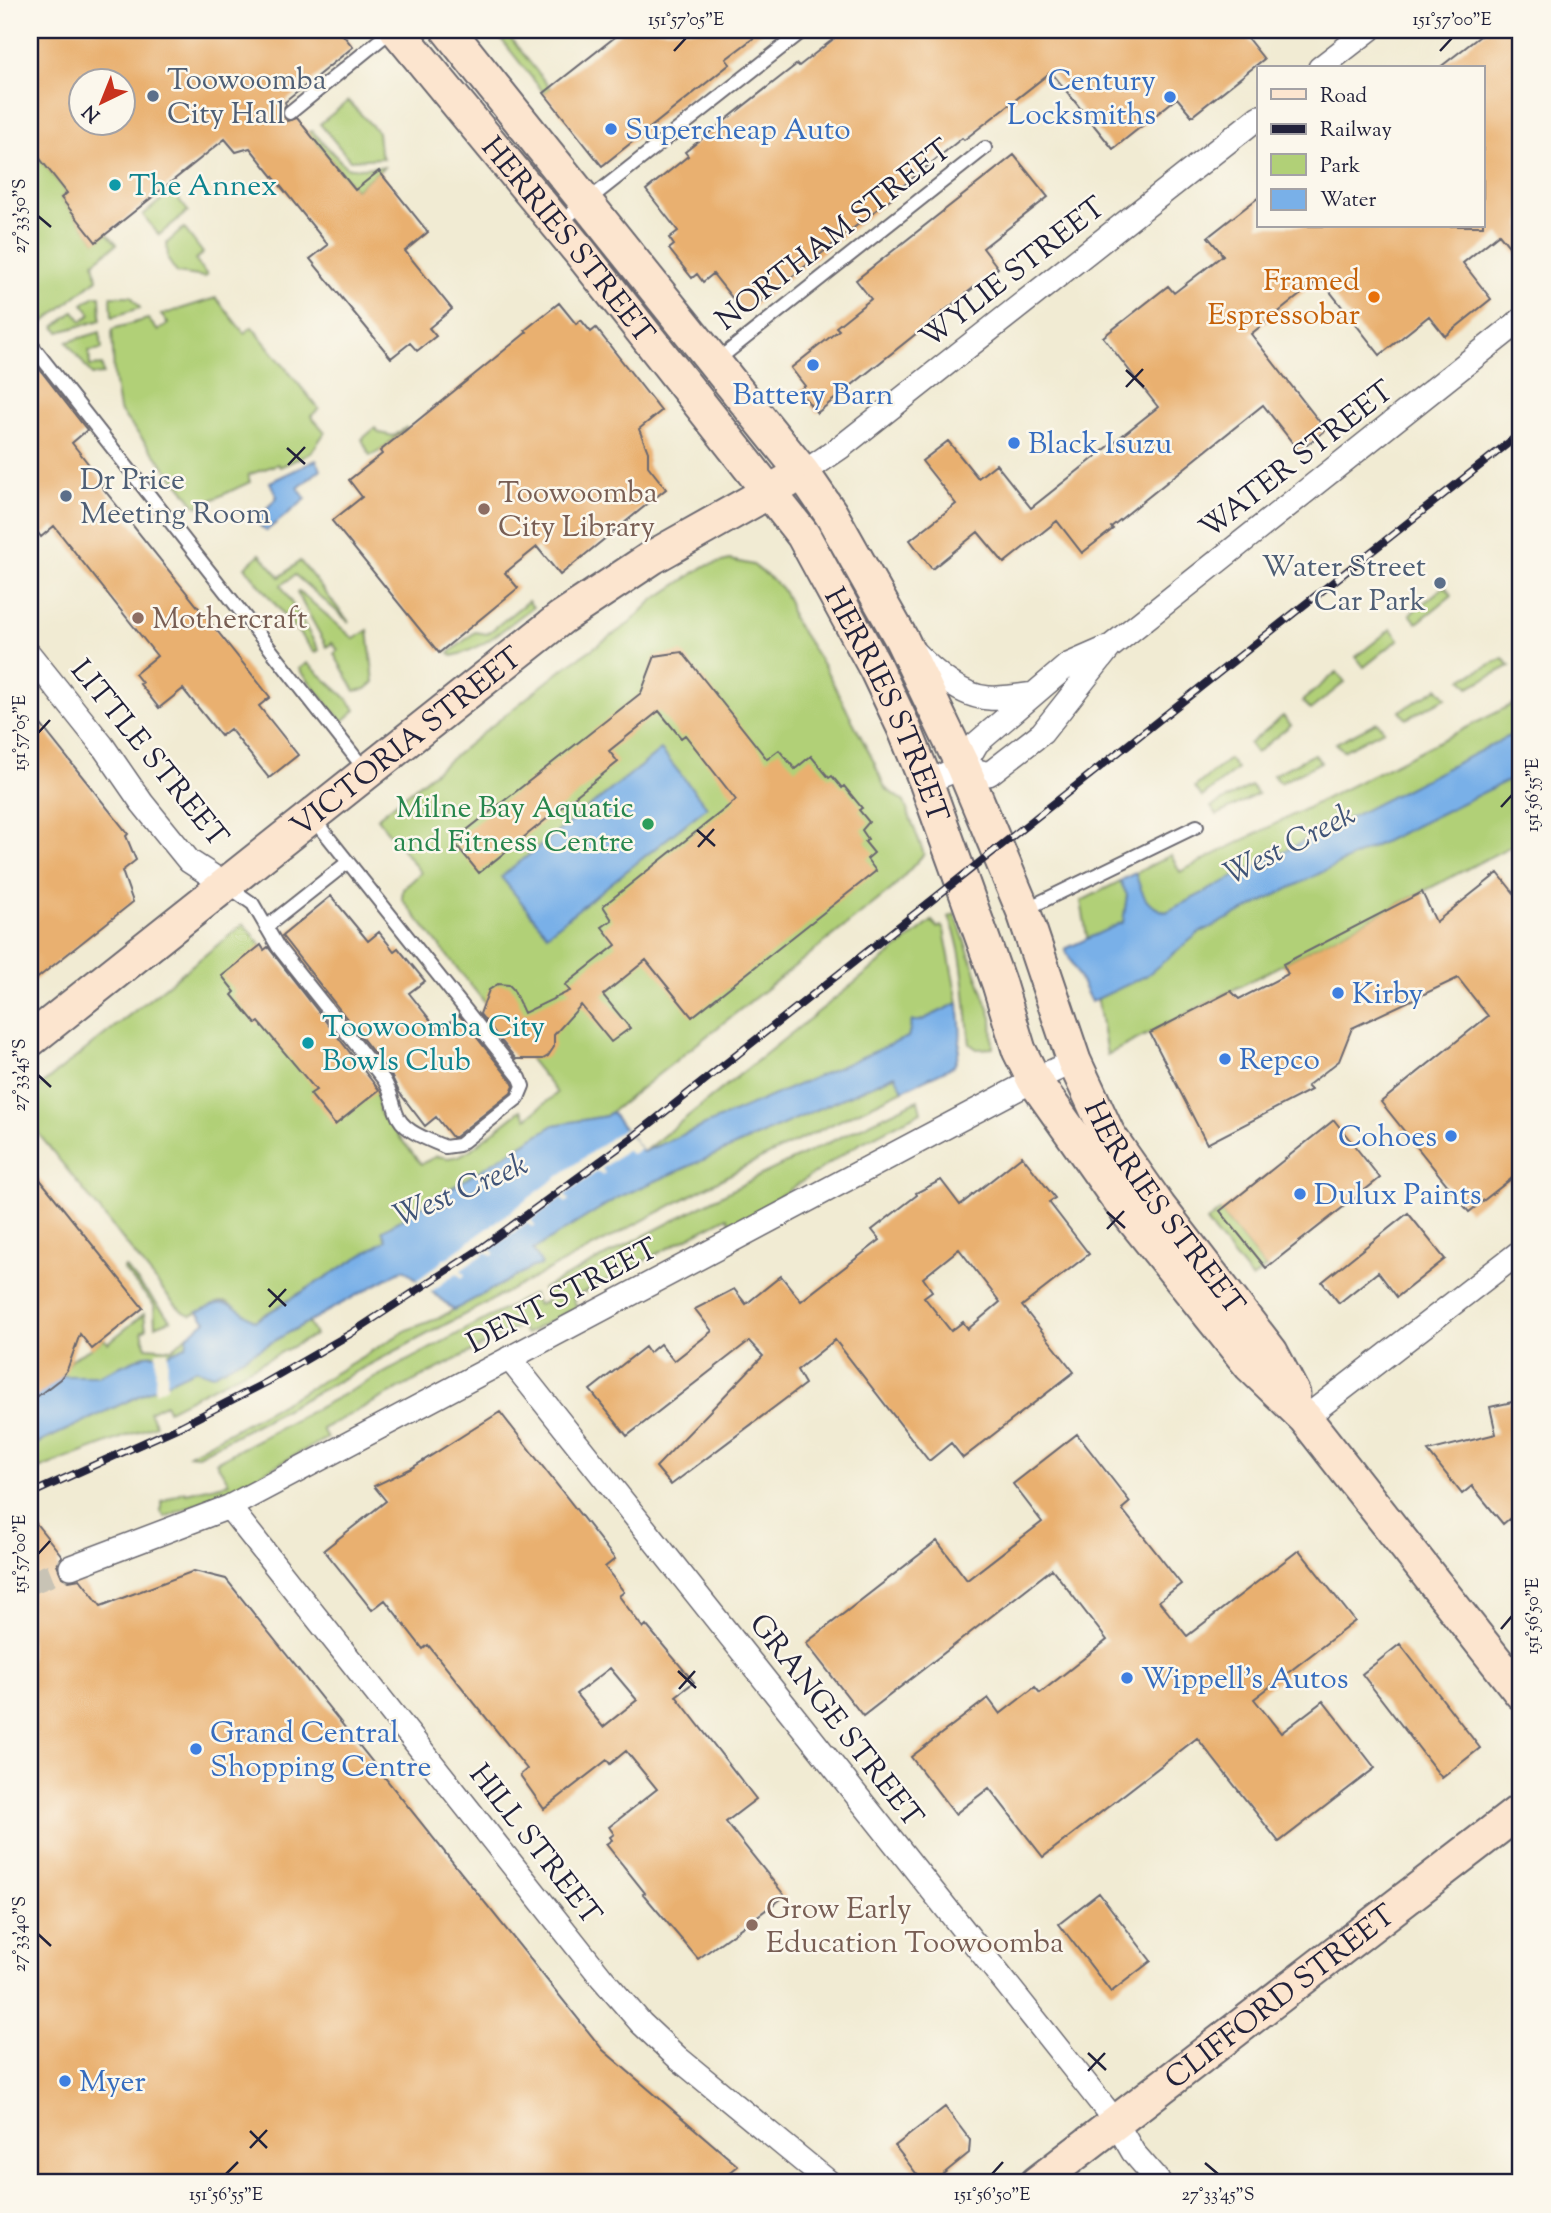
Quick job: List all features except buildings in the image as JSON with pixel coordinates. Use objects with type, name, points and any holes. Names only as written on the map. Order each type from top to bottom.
[{"type":"main road","name":"HERRIES STREET","points":[[395,30],[454,47],[586,202],[803,473],[831,514],[902,640],[963,767],[1023,910],[1074,1061],[1108,1134],[1158,1207],[1271,1352],[1305,1418]]},
{"type":"main road","name":"HERRIES STREET","points":[[454,47],[558,225],[803,535],[870,657],[904,728],[999,984],[1019,1050],[1034,1080],[1128,1213],[1250,1365],[1305,1418],[1521,1693]]},
{"type":"main road","name":"VICTORIA STREET","points":[[30,1040],[571,610],[673,545],[803,473]]},
{"type":"main road","name":"CLIFFORD STREET","points":[[1037,2183],[1521,1810]]},
{"type":"street","points":[[1322,66],[1364,31]]},
{"type":"street","name":"WYLIE STREET","points":[[803,473],[841,447],[1257,119]]},
{"type":"street","name":"WATER STREET","points":[[926,782],[963,767],[989,774],[1042,733],[1110,647],[1521,320]]},
{"type":"street","points":[[902,640],[930,668],[970,694],[987,698],[1034,694]]},
{"type":"street","name":"WATER STREET","points":[[963,767],[977,743],[1068,665],[1110,647]]},
{"type":"street","name":"LITTLE STREET","points":[[30,655],[102,745],[142,803],[188,861],[226,885]]},
{"type":"street","name":"DENT STREET","points":[[71,1567],[229,1507],[1074,1061]]},
{"type":"street","points":[[1305,1418],[1521,1251]]},
{"type":"street","name":"GRANGE STREET","points":[[509,1358],[1115,2121],[1133,2152],[1160,2183]]},
{"type":"street","name":"HILL STREET","points":[[229,1507],[602,1979],[641,2023],[678,2058],[830,2183]]},
{"type":"lane","points":[[290,113],[395,30]]},
{"type":"lane","points":[[558,225],[804,30]]},
{"type":"lane","name":"NORTHAM STREET","points":[[715,362],[985,148]]},
{"type":"lane","points":[[30,343],[366,771]]},
{"type":"lane","points":[[226,885],[248,898],[278,947],[384,1080],[392,1094],[399,1119],[413,1131],[445,1147],[452,1147],[518,1098],[523,1086],[520,1078],[311,816]]},
{"type":"lane","points":[[1023,910],[1197,826]]},
{"type":"lane","points":[[266,926],[348,862]]},
{"type":"green space","points":[[494,30],[504,30],[550,88],[544,93]]},
{"type":"green space","points":[[348,101],[378,132],[383,158],[350,160],[320,124]]},
{"type":"green space","points":[[312,131],[346,167],[384,167],[355,190],[308,132]]},
{"type":"green space","points":[[30,146],[67,193],[61,198],[96,241],[107,233],[117,244],[94,262],[97,279],[44,322],[30,304]]},
{"type":"green space","points":[[172,191],[188,211],[159,235],[143,215]]},
{"type":"green space","points":[[184,228],[203,253],[195,260],[207,275],[205,277],[177,273],[168,260],[167,243]]},
{"type":"green space","points":[[95,296],[100,296],[101,320],[59,332],[55,327],[74,311],[82,321],[91,314],[83,304]]},
{"type":"green space","points":[[111,296],[131,296],[140,308],[112,317]]},
{"type":"green space","points":[[216,298],[244,333],[252,327],[319,409],[311,416],[325,432],[311,453],[280,467],[278,464],[248,475],[250,482],[197,507],[119,410],[114,377],[112,329],[148,319],[158,331],[168,323],[161,315]]},
{"type":"green space","points":[[100,332],[102,349],[89,351],[90,366],[102,365],[103,374],[92,375],[67,342]]},
{"type":"green space","points":[[407,427],[380,451],[370,456],[362,439],[375,428],[380,433],[393,436]]},
{"type":"green space","points":[[260,554],[280,577],[300,561],[349,622],[295,575],[281,585],[319,650],[315,653],[245,567]]},
{"type":"green space","name":"Milne Bay Aquatic and Fitness Centre","points":[[730,560],[753,565],[782,589],[789,602],[792,617],[824,666],[885,788],[904,802],[924,854],[892,889],[606,1116],[554,1125],[382,1231],[387,1240],[254,1321],[227,1302],[191,1315],[183,1312],[30,1123],[30,1094],[244,924],[377,1092],[380,1113],[421,1164],[437,1156],[459,1156],[521,1110],[527,1118],[557,1093],[402,899],[403,889],[421,873],[377,818],[564,668],[630,623],[652,601],[705,566]]},
{"type":"green space","points":[[1445,586],[1452,595],[1417,623],[1410,614]]},
{"type":"green space","points":[[299,591],[354,639],[368,630],[374,682],[366,689],[355,691],[334,654],[338,650],[332,643],[327,647],[297,593]]},
{"type":"green space","points":[[528,601],[533,607],[485,643],[464,653],[452,656],[449,653],[475,632],[487,634]]},
{"type":"green space","points":[[1391,629],[1399,639],[1364,667],[1356,657]]},
{"type":"green space","points":[[1503,658],[1510,666],[1469,687],[1462,679]]},
{"type":"green space","points":[[307,663],[356,710],[342,722],[299,669]]},
{"type":"green space","points":[[1337,672],[1345,682],[1310,710],[1302,701]]},
{"type":"green space","points":[[1438,688],[1446,698],[1406,719],[1400,711]]},
{"type":"green space","points":[[1521,700],[1521,841],[1107,1055],[1081,901],[1171,855],[1180,872]]},
{"type":"green space","points":[[1283,716],[1291,725],[1256,753],[1249,744]]},
{"type":"green space","points":[[1377,722],[1384,730],[1343,751],[1336,743]]},
{"type":"green space","points":[[1314,754],[1321,762],[1280,783],[1273,775]]},
{"type":"green space","points":[[1229,759],[1237,769],[1202,797],[1195,787]]},
{"type":"green space","points":[[1251,786],[1258,794],[1217,815],[1211,807]]},
{"type":"green space","points":[[955,914],[992,1018],[993,1048],[977,1049],[970,1044],[961,963],[949,917]]},
{"type":"green space","points":[[932,921],[944,930],[958,1003],[920,1021],[912,1021],[909,1037],[643,1152]]},
{"type":"green space","points":[[896,1075],[903,1090],[750,1164],[198,1455],[189,1454],[310,1388],[407,1330],[439,1318],[533,1267],[542,1265],[532,1250],[617,1198]]},
{"type":"green space","points":[[918,1100],[921,1112],[857,1145],[732,1226],[727,1217],[573,1298],[577,1307],[526,1334],[520,1326],[322,1429],[327,1438],[233,1489],[165,1517],[161,1512],[161,1502],[185,1491],[186,1493],[229,1483],[216,1462],[533,1294],[538,1305],[548,1301],[542,1289],[757,1177]]},
{"type":"green space","points":[[1220,1211],[1266,1268],[1252,1279],[1206,1222]]},
{"type":"green space","points":[[125,1267],[171,1320],[155,1326],[154,1305],[123,1269]]},
{"type":"green space","points":[[144,1314],[146,1329],[142,1331],[146,1347],[172,1349],[188,1335],[187,1346],[167,1354],[146,1355],[98,1376],[62,1376],[71,1359],[104,1339],[108,1343]]},
{"type":"green space","points":[[308,1322],[315,1335],[168,1410],[165,1404],[149,1412],[156,1425],[30,1472],[30,1447],[196,1369],[212,1375]]},
{"type":"water","points":[[316,460],[321,469],[298,488],[306,499],[266,531],[260,526],[259,517],[277,497],[270,482]]},
{"type":"water","points":[[1521,730],[1521,774],[1199,933],[1146,976],[1091,1002],[1065,949],[1123,922],[1127,895],[1120,881],[1135,873],[1148,902],[1166,912]]},
{"type":"water","points":[[661,750],[707,807],[547,934],[501,877]]},
{"type":"water","name":"West Creek","points":[[958,1003],[959,1051],[954,1066],[903,1090],[895,1075],[617,1198],[533,1250],[542,1265],[533,1267],[454,1310],[404,1269],[212,1375],[196,1369],[30,1447],[30,1388],[62,1376],[98,1376],[146,1355],[167,1354],[186,1346],[188,1335],[206,1321],[198,1312],[215,1305],[233,1306],[255,1321],[386,1240],[382,1231],[554,1125],[606,1116],[611,1112],[643,1152],[908,1037],[912,1021],[920,1021]]},
{"type":"pier","points":[[624,1128],[640,1148],[635,1153],[631,1154],[626,1150],[602,1169],[605,1173],[602,1175],[597,1172],[565,1195],[569,1200],[566,1203],[561,1198],[531,1220],[535,1225],[532,1227],[527,1223],[491,1249],[495,1253],[492,1256],[487,1252],[461,1270],[465,1275],[462,1278],[457,1273],[428,1294],[417,1280],[443,1261],[442,1259],[447,1258]]},
{"type":"pier","points":[[168,1350],[167,1387],[155,1392],[156,1351]]},
{"type":"tunnel","points":[[30,1583],[71,1567]]},
{"type":"railway","points":[[30,1494],[181,1426],[267,1382],[350,1334],[477,1251],[632,1138],[1521,433]]},
{"type":"place","name":"Toowoomba City Hall","points":[[153,96]]},
{"type":"place","name":"Century Locksmiths","points":[[1170,97]]},
{"type":"place","name":"Supercheap Auto","points":[[611,129]]},
{"type":"place","name":"The Annex","points":[[115,185]]},
{"type":"place","name":"Framed Espressobar","points":[[1374,297]]},
{"type":"place","name":"Battery Barn","points":[[813,365]]},
{"type":"place","name":"Black Isuzu","points":[[1014,443]]},
{"type":"place","name":"Dr Price Meeting Room","points":[[66,496]]},
{"type":"place","name":"Toowoomba City Library","points":[[484,509]]},
{"type":"place","name":"Water Street Car Park","points":[[1440,583]]},
{"type":"place","name":"Mothercraft","points":[[138,618]]},
{"type":"place","name":"Milne Bay Aquatic and Fitness Centre","points":[[648,824]]},
{"type":"place","name":"Kirby","points":[[1338,993]]},
{"type":"place","name":"Toowoomba City Bowls Club","points":[[308,1043]]},
{"type":"place","name":"Repco","points":[[1225,1059]]},
{"type":"place","name":"Cohoes","points":[[1451,1136]]},
{"type":"place","name":"Dulux Paints","points":[[1300,1194]]},
{"type":"place","name":"Wippell's Autos","points":[[1127,1678]]},
{"type":"place","name":"Grand Central Shopping Centre","points":[[196,1749]]},
{"type":"place","name":"Grow Early Education Toowoomba","points":[[752,1925]]},
{"type":"place","name":"Myer","points":[[65,2081]]}]
